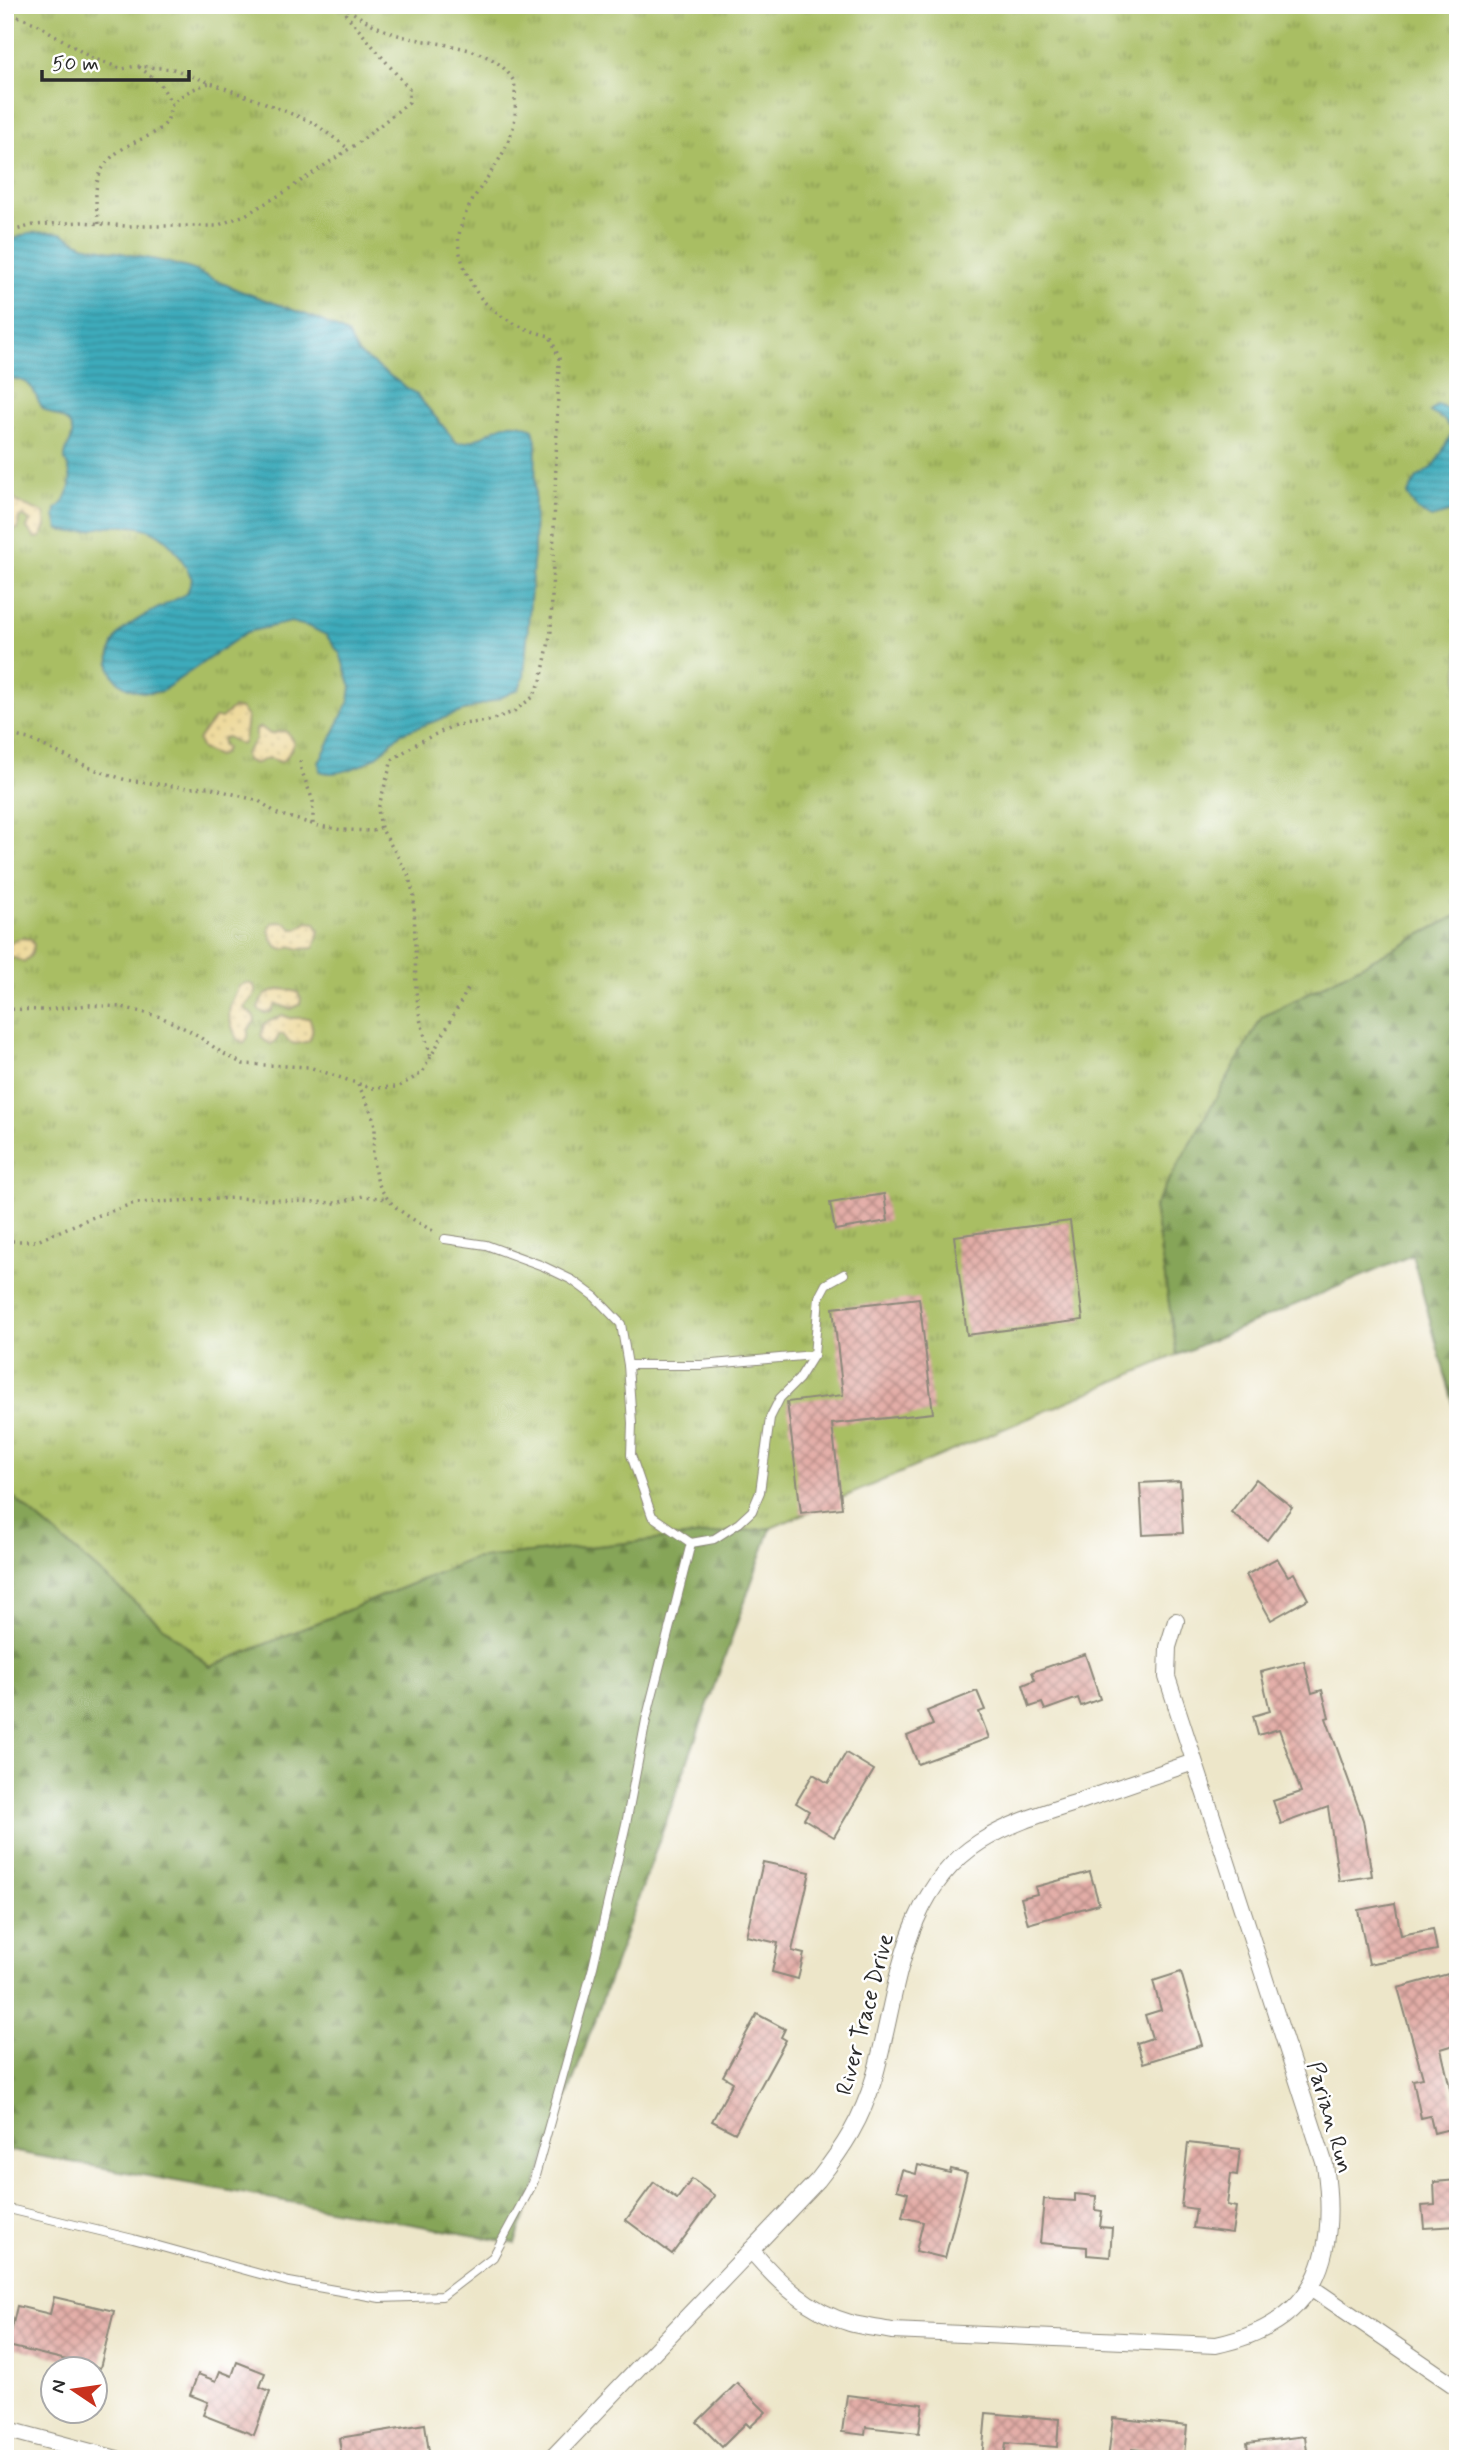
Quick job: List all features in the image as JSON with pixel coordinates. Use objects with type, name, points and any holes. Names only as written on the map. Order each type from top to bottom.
[{"type":"street","name":"Parian Run","points":[[751,2250],[778,2282],[811,2306],[849,2323],[892,2331],[1216,2345],[1243,2339],[1270,2327],[1294,2309],[1312,2288],[1323,2258],[1329,2226],[1330,2193],[1325,2165],[1167,1677],[1168,1647],[1176,1621]]},
{"type":"street","name":"River Trace Drive","points":[[551,2459],[818,2180],[844,2147],[873,2080],[908,1934],[926,1899],[948,1870],[977,1843],[1012,1824],[1194,1762]]},
{"type":"street","points":[[1312,2288],[1458,2388]]},
{"type":"street","points":[[5,2429],[83,2454],[117,2459]]},
{"type":"lane","points":[[446,1239],[485,1245],[543,1266],[572,1280],[595,1297],[621,1324],[628,1365],[631,1455],[652,1516],[691,1543],[714,1539],[752,1511],[760,1492],[770,1418],[780,1398],[799,1379],[814,1355],[819,1297],[826,1284],[844,1274]]},
{"type":"lane","points":[[628,1365],[701,1365],[814,1355]]},
{"type":"lane","points":[[5,2208],[133,2239],[289,2282],[380,2298],[442,2297],[493,2257],[533,2183],[589,1980],[626,1824],[646,1720],[691,1543]]},
{"type":"path","points":[[5,233],[34,225],[81,222],[125,226],[216,226],[245,215],[283,193],[348,149],[409,102],[409,89],[340,5]]},
{"type":"path","points":[[340,5],[397,35],[465,48],[496,62],[514,82],[517,117],[510,141],[469,208],[458,237],[464,270],[479,299],[503,316],[550,336],[559,358],[551,631],[541,681],[533,697],[513,712],[488,721],[455,725],[419,742],[392,760],[378,809],[381,828],[408,874],[414,897],[416,991],[420,1019],[432,1057]]},
{"type":"path","points":[[5,11],[37,24],[90,57],[122,69],[138,66],[173,69],[213,82],[314,124],[348,149]]},
{"type":"path","points":[[138,66],[160,83],[173,104]]},
{"type":"path","points":[[99,224],[95,201],[97,179],[104,163],[117,151],[166,124],[173,104],[202,85],[213,82]]},
{"type":"path","points":[[5,734],[29,739],[82,765],[126,780],[208,788],[259,801],[278,814],[342,830],[373,831],[381,828]]},
{"type":"path","points":[[300,761],[313,801],[313,824]]},
{"type":"path","points":[[5,1009],[44,1010],[89,1005],[122,1007],[161,1017],[194,1033],[243,1064],[309,1067],[371,1088],[398,1087],[422,1073],[470,985]]},
{"type":"path","points":[[358,1083],[375,1128],[372,1154],[376,1182],[387,1199],[405,1216],[446,1239]]},
{"type":"path","points":[[5,1241],[37,1241],[135,1203],[236,1198],[336,1203],[363,1196],[387,1199]]},
{"type":"green space","points":[[5,5],[1458,5],[1458,915],[1262,1018],[1154,1207],[1177,1355],[771,1528],[472,1559],[210,1667],[5,1490]]},
{"type":"green space","points":[[1458,915],[1458,1421],[1412,1255],[1177,1355],[1154,1207],[1262,1017]]},
{"type":"green space","points":[[5,1490],[210,1667],[472,1559],[771,1528],[515,2243],[5,2150]]},
{"type":"sand","points":[[5,485],[17,502],[44,513],[46,526],[41,537],[35,538],[27,528],[30,521],[23,516],[19,517],[18,529],[5,530]]},
{"type":"sand","points":[[233,708],[241,709],[247,717],[244,742],[241,745],[227,737],[223,738],[222,744],[226,748],[223,754],[218,756],[202,749],[198,741],[201,735],[214,718],[221,718]]},
{"type":"sand","points":[[261,727],[270,734],[284,731],[291,738],[294,744],[281,762],[269,758],[256,763],[246,760],[245,754],[256,739],[256,729]]},
{"type":"sand","points":[[308,922],[315,923],[319,931],[314,948],[280,948],[269,930],[272,923],[287,923],[292,929]]},
{"type":"sand","points":[[22,938],[31,939],[34,945],[31,955],[24,962],[5,957],[5,942],[10,944]]},
{"type":"sand","points":[[247,983],[254,985],[256,993],[244,1008],[254,1016],[255,1021],[248,1030],[244,1043],[237,1039],[229,1009],[237,989]]},
{"type":"sand","points":[[283,989],[297,992],[301,998],[300,1004],[291,1009],[276,1004],[271,1012],[264,1013],[258,1009],[266,995]]},
{"type":"sand","points":[[282,1015],[309,1018],[312,1030],[309,1041],[293,1044],[283,1034],[271,1044],[265,1041],[261,1036],[264,1024]]},
{"type":"water","points":[[28,233],[61,233],[83,245],[191,269],[238,290],[318,319],[347,334],[358,353],[417,395],[457,443],[478,438],[511,424],[533,429],[536,441],[534,552],[524,676],[519,689],[402,733],[369,761],[344,771],[327,773],[320,771],[319,763],[349,701],[351,687],[340,654],[326,635],[310,627],[291,622],[247,632],[162,691],[141,692],[116,679],[110,661],[111,650],[121,632],[187,593],[192,579],[168,542],[141,527],[107,526],[77,532],[58,529],[56,509],[64,502],[70,486],[65,456],[72,436],[71,428],[65,420],[44,409],[29,385],[5,377],[5,243]]},
{"type":"water","points":[[1438,405],[1458,414],[1458,505],[1449,513],[1431,518],[1417,510],[1407,495],[1417,478],[1435,465],[1453,431],[1444,420],[1430,412]]},
{"type":"building","points":[[884,1194],[888,1221],[835,1230],[830,1203]]},
{"type":"building","points":[[1070,1221],[1083,1320],[967,1335],[954,1236]]},
{"type":"building","points":[[919,1298],[933,1413],[832,1424],[842,1508],[801,1513],[787,1402],[843,1395],[833,1308]]},
{"type":"building","points":[[1256,1479],[1292,1507],[1267,1540],[1231,1512]]},
{"type":"building","points":[[1180,1481],[1183,1533],[1143,1535],[1140,1483]]},
{"type":"building","points":[[1277,1558],[1288,1576],[1294,1573],[1308,1599],[1271,1620],[1246,1575]]},
{"type":"building","points":[[1085,1654],[1100,1699],[1081,1706],[1078,1698],[1045,1710],[1042,1703],[1030,1707],[1023,1685],[1035,1680],[1032,1672]]},
{"type":"building","points":[[1304,1661],[1312,1693],[1322,1690],[1329,1717],[1326,1718],[1363,1820],[1372,1876],[1339,1881],[1328,1807],[1281,1824],[1273,1801],[1301,1792],[1279,1729],[1258,1735],[1253,1716],[1270,1711],[1261,1672]]},
{"type":"building","points":[[977,1691],[985,1710],[979,1712],[989,1738],[918,1764],[907,1736],[933,1725],[927,1711]]},
{"type":"building","points":[[846,1753],[874,1770],[834,1837],[804,1819],[809,1811],[796,1803],[813,1774],[828,1783]]},
{"type":"building","points":[[763,1862],[810,1872],[792,1951],[804,1954],[798,1979],[772,1972],[778,1943],[746,1936]]},
{"type":"building","points":[[1090,1872],[1099,1904],[1028,1924],[1021,1898],[1037,1894],[1035,1887]]},
{"type":"building","points":[[1395,1903],[1401,1935],[1433,1929],[1437,1950],[1369,1964],[1358,1910]]},
{"type":"building","points":[[1181,1972],[1202,2045],[1143,2063],[1137,2043],[1152,2038],[1145,2015],[1161,2010],[1153,1981]]},
{"type":"building","points":[[1448,1974],[1454,1996],[1458,1995],[1458,2021],[1452,2023],[1458,2044],[1441,2049],[1454,2105],[1458,2104],[1458,2127],[1434,2133],[1430,2116],[1421,2118],[1413,2080],[1423,2078],[1398,1988]]},
{"type":"building","points":[[757,2014],[785,2029],[781,2037],[786,2040],[735,2133],[712,2121],[733,2082],[723,2076]]},
{"type":"building","points":[[1188,2143],[1240,2149],[1237,2175],[1231,2174],[1227,2205],[1236,2207],[1232,2233],[1193,2228],[1196,2209],[1181,2207]]},
{"type":"building","points":[[918,2165],[950,2173],[951,2169],[967,2173],[945,2258],[916,2251],[923,2222],[902,2217],[908,2193],[897,2190],[902,2170],[916,2174]]},
{"type":"building","points":[[692,2179],[715,2196],[672,2254],[626,2220],[654,2182],[677,2199]]},
{"type":"building","points":[[1458,2180],[1458,2226],[1424,2228],[1422,2206],[1435,2205],[1434,2182]]},
{"type":"building","points":[[1075,2194],[1096,2196],[1095,2210],[1102,2211],[1100,2227],[1112,2228],[1110,2257],[1087,2255],[1087,2247],[1040,2243],[1044,2199],[1075,2201]]},
{"type":"building","points":[[54,2297],[114,2311],[103,2356],[50,2356],[8,2346],[17,2306],[50,2314]]},
{"type":"building","points":[[237,2362],[265,2373],[260,2387],[270,2391],[254,2435],[203,2415],[208,2402],[190,2395],[198,2374],[216,2381],[220,2371],[232,2376]]},
{"type":"building","points":[[737,2383],[766,2412],[750,2427],[746,2423],[722,2447],[697,2422]]},
{"type":"building","points":[[847,2395],[923,2404],[919,2433],[866,2427],[865,2435],[842,2432]]},
{"type":"building","points":[[986,2413],[1059,2419],[1057,2447],[1006,2443],[1004,2459],[982,2459]]},
{"type":"building","points":[[1113,2418],[1187,2426],[1184,2455],[1132,2449],[1131,2459],[1108,2459]]},
{"type":"building","points":[[425,2424],[429,2452],[389,2459],[342,2459],[339,2438]]},
{"type":"building","points":[[1305,2436],[1308,2459],[1249,2459],[1247,2443]]}]
